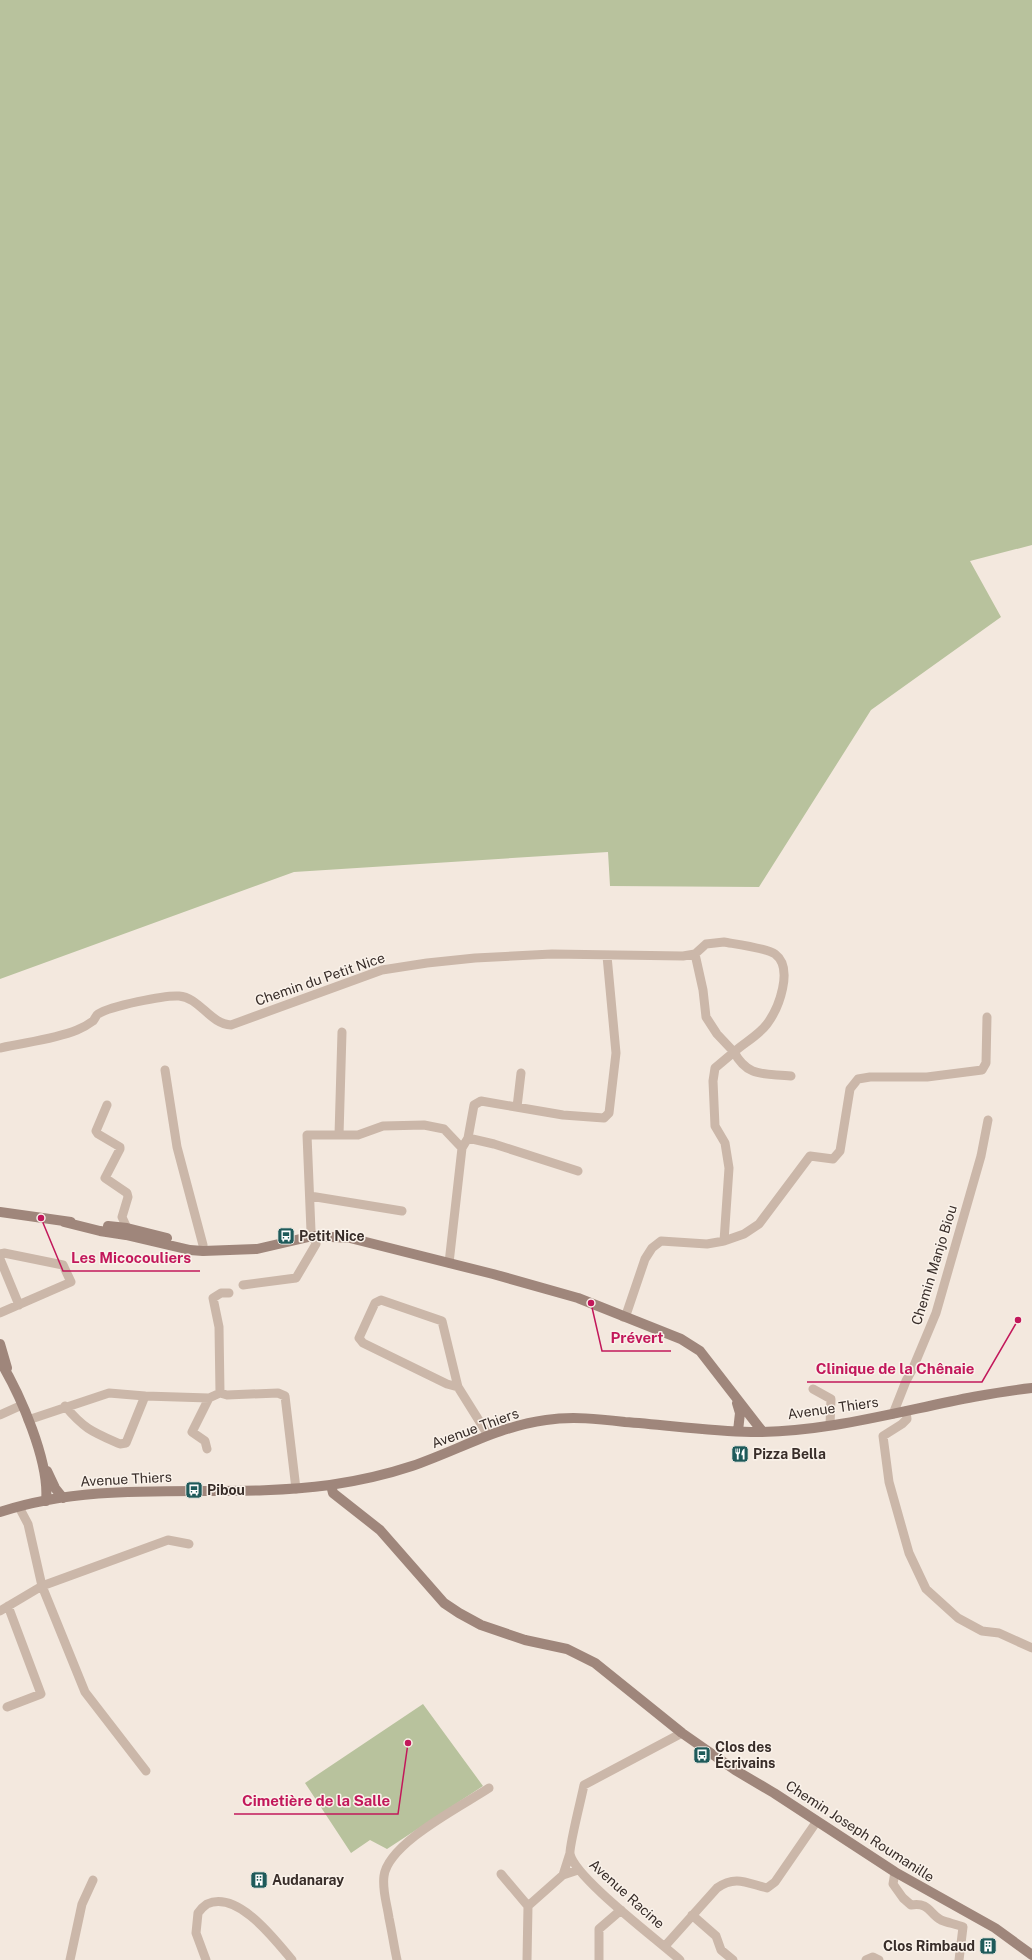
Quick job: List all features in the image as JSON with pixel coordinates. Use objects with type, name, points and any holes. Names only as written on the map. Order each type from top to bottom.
[{"type":"street","points":[[724,1241],[729,1168],[725,1143],[715,1126],[713,1081],[715,1068],[734,1052],[766,1025],[776,1010],[785,970],[782,962],[774,953],[724,942],[706,944],[695,954],[703,990],[706,1018],[717,1034],[734,1052],[739,1061],[752,1072],[791,1076]]},
{"type":"street","name":"Chemin du Petit Nice","points":[[0,1048],[28,1041],[43,1041],[78,1030],[92,1021],[98,1014],[132,1003],[168,996],[187,997],[222,1024],[230,1025],[382,970],[475,958],[584,953],[606,956],[683,956],[695,954]]},
{"type":"street","points":[[450,1261],[462,1148],[468,1138],[474,1105],[481,1101],[563,1115],[604,1118],[610,1113],[616,1053],[606,956]]},
{"type":"street","points":[[623,1317],[626,1315],[645,1259],[652,1248],[661,1241],[701,1244],[724,1241],[744,1234],[759,1224],[810,1156],[833,1159],[840,1152],[850,1089],[858,1079],[870,1077],[926,1077],[982,1070],[986,1063],[987,1017]]},
{"type":"street","points":[[340,1134],[342,1032]]},
{"type":"street","points":[[165,1070],[177,1147],[203,1248]]},
{"type":"street","points":[[517,1107],[521,1073]]},
{"type":"street","points":[[107,1105],[96,1131],[98,1134],[120,1147],[105,1178],[127,1193],[128,1197],[122,1217],[127,1231]]},
{"type":"street","name":"Chemin Manjo Biou","points":[[893,1414],[936,1313],[981,1156],[988,1120]]},
{"type":"street","points":[[243,1285],[296,1278],[316,1244],[312,1234],[307,1136],[358,1134],[383,1126],[424,1125],[444,1129],[462,1148]]},
{"type":"street","points":[[468,1138],[494,1144],[578,1171]]},
{"type":"street","points":[[310,1196],[402,1211]]},
{"type":"street","points":[[0,1212],[64,1222],[100,1231],[127,1231],[176,1247],[257,1249],[312,1234],[350,1238],[450,1261],[578,1298],[681,1339],[700,1351],[737,1401],[762,1431]]},
{"type":"street","points":[[0,1254],[4,1253],[63,1265],[71,1282],[0,1313]]},
{"type":"street","points":[[0,1259],[19,1305]]},
{"type":"street","points":[[220,1394],[219,1327],[213,1298],[221,1293],[229,1293]]},
{"type":"street","points":[[458,1387],[447,1384],[363,1343],[360,1338],[375,1303],[381,1300],[442,1320],[458,1387],[488,1435]]},
{"type":"street","points":[[0,1344],[9,1376]]},
{"type":"street","points":[[0,1361],[9,1376],[22,1405],[44,1464],[56,1488],[63,1498]]},
{"type":"street","name":"Avenue Thiers","points":[[0,1512],[46,1500],[130,1491],[296,1489],[331,1485],[373,1477],[413,1466],[515,1425],[550,1419],[587,1418],[762,1431],[817,1428],[906,1412],[962,1399],[1032,1388]]},
{"type":"street","points":[[813,1389],[831,1399],[830,1425]]},
{"type":"street","points":[[28,1420],[65,1406],[110,1393],[145,1396],[209,1398],[220,1394],[227,1396],[278,1393],[284,1396],[296,1489]]},
{"type":"street","points":[[65,1406],[78,1422],[88,1430],[120,1444],[126,1444],[145,1396]]},
{"type":"street","points":[[207,1449],[205,1441],[192,1432],[209,1398]]},
{"type":"street","points":[[737,1401],[740,1413],[738,1430]]},
{"type":"street","points":[[0,1415],[22,1405]]},
{"type":"street","points":[[906,1412],[907,1419],[883,1436],[889,1482],[909,1553],[926,1589],[958,1618],[982,1631],[999,1633],[1032,1648]]},
{"type":"street","points":[[44,1464],[47,1490],[46,1500]]},
{"type":"street","name":"Chemin Joseph Roumanille","points":[[331,1485],[333,1493],[380,1530],[444,1603],[481,1625],[525,1640],[567,1649],[595,1663],[682,1733],[736,1770],[895,1872],[995,1928],[1032,1956]]},
{"type":"street","points":[[19,1507],[28,1524],[42,1586],[84,1692],[146,1772]]},
{"type":"street","points":[[7,1707],[41,1694],[4,1608],[42,1586],[168,1540],[189,1544]]},
{"type":"street","points":[[563,1874],[570,1854],[584,1785],[682,1733]]},
{"type":"street","points":[[397,1960],[384,1891],[384,1876],[387,1864],[396,1852],[414,1836],[489,1788]]},
{"type":"street","points":[[665,1946],[717,1888],[726,1881],[734,1880],[767,1888],[775,1882],[816,1821]]},
{"type":"street","name":"Avenue Racine","points":[[570,1854],[578,1870],[621,1910],[680,1960]]},
{"type":"street","points":[[528,1906],[563,1874],[578,1870]]},
{"type":"street","points":[[895,1872],[893,1884],[903,1898],[911,1905],[919,1904],[933,1912],[939,1919],[963,1926],[959,1960]]},
{"type":"street","points":[[501,1874],[528,1906],[527,1960]]},
{"type":"street","points":[[70,1960],[82,1904],[93,1880]]},
{"type":"street","points":[[206,1960],[196,1933],[198,1913],[206,1905],[220,1902],[229,1903],[239,1908],[254,1919],[292,1960]]},
{"type":"street","points":[[599,1960],[599,1929],[621,1910]]},
{"type":"street","points":[[692,1916],[716,1936],[721,1950],[733,1960]]},
{"type":"street","points":[[866,1960],[873,1956],[879,1960]]},
{"type":"green space","points":[[0,0],[1032,0],[1032,545],[970,561],[1001,617],[871,710],[759,887],[610,886],[608,852],[294,872],[0,979]]},
{"type":"green space","points":[[423,1704],[483,1786],[387,1849],[370,1840],[351,1853],[305,1783]]},
{"type":"place","name":"Les Micocouliers","points":[[41,1218]]},
{"type":"place","name":"Petit Nice","points":[[286,1236]]},
{"type":"place","name":"Prévert","points":[[591,1303]]},
{"type":"place","name":"Clinique de la Chênaie","points":[[1018,1320]]},
{"type":"place","name":"Pizza Bella","points":[[740,1454]]},
{"type":"place","name":"Pibou","points":[[194,1490]]},
{"type":"place","name":"Cimetière de la Salle","points":[[408,1743]]},
{"type":"place","name":"Clos des Écrivains","points":[[702,1755]]},
{"type":"place","name":"Audanaray","points":[[259,1880]]},
{"type":"place","name":"Clos Rimbaud","points":[[988,1946]]}]
